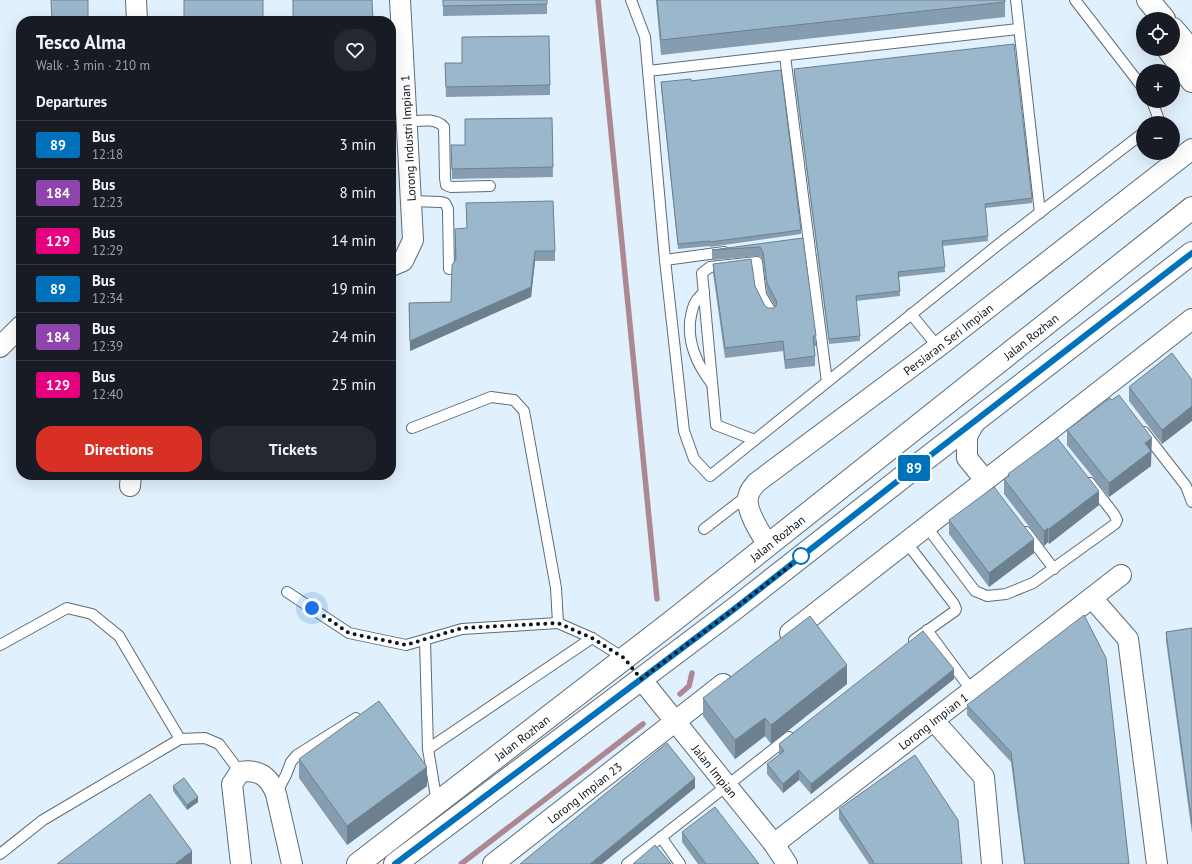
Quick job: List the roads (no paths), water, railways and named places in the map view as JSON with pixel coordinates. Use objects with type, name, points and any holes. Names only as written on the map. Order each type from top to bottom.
[{"type":"main road","points":[[1133,0],[1141,12]]},
{"type":"main road","points":[[1148,0],[1158,12]]},
{"type":"main road","points":[[1180,37],[1192,51]]},
{"type":"main road","points":[[1173,56],[1192,82]]},
{"type":"main road","name":"Jalan Rozhan","points":[[358,864],[624,658],[1192,208]]},
{"type":"main road","name":"Jalan Rozhan","points":[[395,864],[733,610],[1192,253]]},
{"type":"main road","points":[[624,658],[641,679]]},
{"type":"street","points":[[136,0],[137,16]]},
{"type":"street","name":"Lorong Industri Impian 1","points":[[396,264],[403,261],[413,240],[400,0]]},
{"type":"street","name":"Persiaran Seri Impian","points":[[748,495],[756,483],[938,347],[1192,149]]},
{"type":"street","points":[[775,644],[926,526],[987,483],[1051,434],[1192,319]]},
{"type":"street","points":[[0,347],[16,331]]},
{"type":"street","points":[[967,458],[967,436],[976,420]]},
{"type":"street","points":[[927,458],[945,454],[958,455],[967,458],[987,483]]},
{"type":"street","points":[[748,495],[754,523],[768,544]]},
{"type":"street","name":"Lorong Impian 1","points":[[774,844],[1121,575]]},
{"type":"street","points":[[1092,598],[1128,639],[1157,864]]},
{"type":"street","points":[[675,722],[738,673]]},
{"type":"street","name":"Jalan Impian","points":[[641,679],[774,844],[787,864]]},
{"type":"street","points":[[934,720],[984,777],[992,864]]},
{"type":"street","name":"Lorong Impian 23","points":[[493,864],[675,722]]},
{"type":"street","points":[[242,864],[232,784],[240,772],[250,770],[264,775],[272,784],[276,794],[292,864]]},
{"type":"street","points":[[286,838],[302,864]]},
{"type":"lane","points":[[631,0],[646,37],[665,260],[684,431],[694,459],[710,476],[999,244],[1136,138]]},
{"type":"lane","points":[[1016,0],[1018,29],[1040,213]]},
{"type":"lane","points":[[1075,0],[1136,79]]},
{"type":"lane","points":[[648,71],[1018,29]]},
{"type":"lane","points":[[785,56],[805,241],[827,382]]},
{"type":"lane","points":[[407,122],[435,121],[444,127],[446,185],[451,187],[490,186]]},
{"type":"lane","points":[[411,201],[445,203],[448,209],[449,269]]},
{"type":"lane","points":[[665,260],[732,251]]},
{"type":"lane","points":[[755,440],[716,425],[702,273],[710,267],[757,262],[761,295],[771,312]]},
{"type":"lane","points":[[704,292],[695,302],[691,314],[689,333],[694,353],[702,371],[712,384]]},
{"type":"lane","points":[[911,314],[938,347]]},
{"type":"lane","points":[[412,428],[491,397],[514,400],[524,411],[556,588],[558,623]]},
{"type":"lane","points":[[1137,422],[1186,486],[1192,502]]},
{"type":"lane","points":[[926,526],[975,591],[987,596],[1006,594],[1033,583],[1115,524],[1117,520],[1114,514],[1086,478]]},
{"type":"lane","name":"Persiaran Seri Impian","points":[[704,529],[748,495]]},
{"type":"lane","points":[[1017,522],[1054,569]]},
{"type":"lane","points":[[906,542],[954,604],[956,609],[908,645]]},
{"type":"lane","points":[[287,592],[349,633],[406,645],[462,628],[558,623],[592,638],[624,658]]},
{"type":"lane","points":[[0,645],[67,608],[92,614],[119,636],[180,739]]},
{"type":"lane","points":[[927,630],[972,691]]},
{"type":"lane","points":[[428,749],[592,638]]},
{"type":"lane","points":[[425,640],[428,749],[437,803]]},
{"type":"lane","points":[[276,794],[291,762],[297,755],[356,718]]},
{"type":"lane","points":[[627,864],[796,732]]},
{"type":"lane","points":[[0,854],[43,820],[180,739],[205,738],[218,744],[240,772]]},
{"type":"lane","points":[[661,837],[680,864]]},
{"type":"waterway","points":[[598,0],[657,599]]},
{"type":"waterway","points":[[680,694],[689,686],[692,673]]},
{"type":"waterway","points":[[461,864],[643,724]]}]
